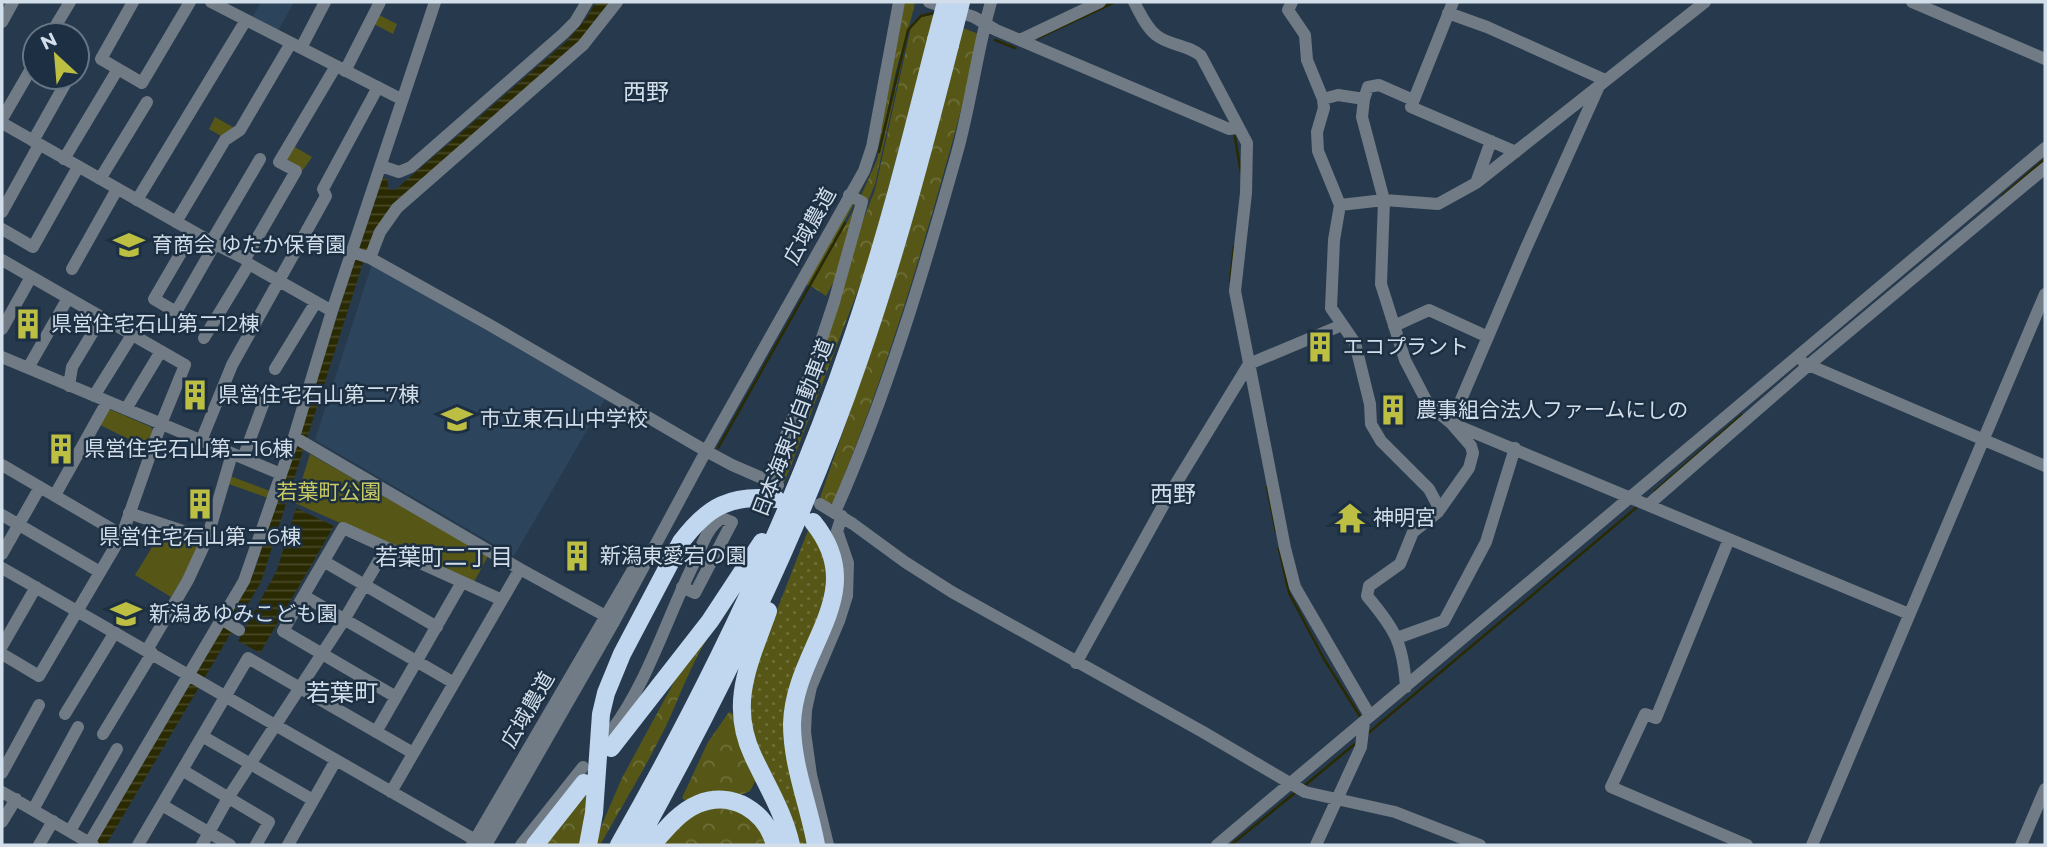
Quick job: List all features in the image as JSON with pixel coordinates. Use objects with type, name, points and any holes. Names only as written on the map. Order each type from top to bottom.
[{"type":"highway","name":"日本海東北自動車道","points":[[636,845],[751,625],[829,443],[881,293],[928,131],[943,43],[946,2]]},
{"type":"highway","name":"日本海東北自動車道","points":[[619,845],[706,684],[762,567],[814,442],[853,334],[943,43],[961,2]]},
{"type":"highway","points":[[611,739],[710,621],[752,559],[768,531],[853,334]]},
{"type":"highway","points":[[791,845],[788,828],[779,806],[745,737],[741,701],[744,678],[829,443]]},
{"type":"highway","points":[[588,845],[595,801],[600,724],[606,693],[622,654],[681,542],[692,528],[715,507],[774,488]]},
{"type":"highway","points":[[813,522],[832,551],[836,581],[827,616],[799,680],[792,723],[797,769],[816,845]]},
{"type":"highway","points":[[535,845],[583,775]]},
{"type":"highway","points":[[652,845],[684,812],[697,804],[726,800],[751,809],[763,819],[772,832],[775,845]]},
{"type":"street","points":[[58,21],[70,2]]},
{"type":"street","points":[[133,2],[101,59],[142,83],[190,2]]},
{"type":"street","points":[[211,2],[235,7],[246,20],[401,99]]},
{"type":"street","points":[[176,222],[225,140],[240,130],[325,2]]},
{"type":"street","points":[[204,338],[296,171],[279,162],[341,68],[380,2]]},
{"type":"street","points":[[2,792],[90,845],[244,582],[294,437],[332,311],[361,255],[381,166],[435,2]]},
{"type":"street","points":[[361,255],[377,238],[390,216],[408,183],[411,167],[486,104],[575,22],[587,2]]},
{"type":"street","points":[[408,183],[502,113],[583,45],[617,2]]},
{"type":"street","name":"広域農道","points":[[479,844],[864,171],[872,147],[899,2]]},
{"type":"street","points":[[929,2],[974,17],[996,30],[1229,128],[1239,128]]},
{"type":"street","points":[[828,845],[807,751],[806,710],[818,666],[839,621],[847,596],[848,563],[836,531],[838,514],[900,341],[958,151],[991,2]]},
{"type":"street","points":[[1020,40],[1100,2]]},
{"type":"street","points":[[1134,2],[1154,34],[1193,49],[1201,56],[1247,143],[1246,193],[1235,291],[1285,548],[1295,587],[1367,719],[1361,747],[1316,845]]},
{"type":"street","points":[[1292,2],[1288,10],[1305,35],[1307,60],[1323,99],[1324,108],[1317,132],[1318,151],[1340,205],[1334,240],[1331,308],[1355,343],[1370,404],[1371,424],[1381,442],[1429,489],[1438,512]]},
{"type":"street","points":[[1340,205],[1384,200],[1438,204],[1476,183],[1705,2]]},
{"type":"street","points":[[1912,2],[2045,59]]},
{"type":"street","points":[[1516,152],[1411,107],[1451,7],[1602,83]]},
{"type":"street","points":[[137,200],[246,20]]},
{"type":"street","points":[[567,36],[581,44]]},
{"type":"street","points":[[64,159],[118,69]]},
{"type":"street","points":[[1451,423],[1602,83]]},
{"type":"street","points":[[1406,687],[1404,660],[1397,638],[1391,625],[1367,596],[1369,586],[1400,564],[1413,531],[1438,512],[1469,468],[1473,453],[1471,446],[1451,423],[1428,404],[1405,360],[1381,284],[1384,200],[1362,117],[1364,99],[1368,86],[1379,85],[1413,100]]},
{"type":"street","points":[[201,441],[232,365],[326,196],[323,189],[378,87]]},
{"type":"street","points":[[21,90],[3,126],[332,311]]},
{"type":"street","points":[[2,212],[62,91]]},
{"type":"street","points":[[1323,99],[1338,95],[1364,99]]},
{"type":"street","points":[[100,179],[147,102]]},
{"type":"street","points":[[486,104],[502,113]]},
{"type":"street","points":[[1476,183],[1490,141]]},
{"type":"street","points":[[1217,845],[2045,148]]},
{"type":"street","points":[[193,232],[154,299],[177,312],[260,159]]},
{"type":"street","points":[[381,166],[408,183]]},
{"type":"street","points":[[2,229],[33,247],[78,167]]},
{"type":"street","points":[[1648,505],[1810,364],[2045,167]]},
{"type":"street","points":[[72,269],[117,189]]},
{"type":"street","points":[[361,255],[488,324],[774,488],[834,302],[862,202],[849,195]]},
{"type":"street","points":[[1958,222],[1973,229]]},
{"type":"street","points":[[2,260],[185,365],[160,424],[122,535],[39,676],[2,654]]},
{"type":"street","points":[[2,329],[31,277]]},
{"type":"street","points":[[1812,845],[2045,294]]},
{"type":"street","points":[[28,368],[68,298]]},
{"type":"street","points":[[275,369],[316,302]]},
{"type":"street","points":[[1394,326],[1429,310],[1488,337]]},
{"type":"street","points":[[69,386],[72,367],[102,317]]},
{"type":"street","points":[[1076,663],[1169,495],[1249,364],[1342,325]]},
{"type":"street","points":[[94,396],[132,335]]},
{"type":"street","points":[[126,409],[161,351]]},
{"type":"street","points":[[2,357],[281,474]]},
{"type":"street","points":[[1793,360],[1810,364],[2045,466]]},
{"type":"street","points":[[103,734],[188,580],[207,539],[238,456],[268,391]]},
{"type":"street","points":[[55,495],[107,402]]},
{"type":"street","points":[[1451,423],[1909,614]]},
{"type":"street","points":[[294,437],[520,569],[610,618]]},
{"type":"street","points":[[1397,638],[1444,621],[1486,542],[1516,448]]},
{"type":"street","points":[[2,465],[122,535]]},
{"type":"street","points":[[2,554],[40,487]]},
{"type":"street","points":[[820,504],[928,578],[1203,732],[1289,784],[1305,792],[1395,811],[1480,845]]},
{"type":"street","points":[[129,513],[207,539]]},
{"type":"street","points":[[2,515],[100,572]]},
{"type":"street","points":[[611,739],[636,691],[682,587],[711,528],[722,518],[732,522],[695,593],[682,587]]},
{"type":"street","points":[[396,697],[283,631],[343,528],[502,600]]},
{"type":"street","points":[[1729,539],[1656,718],[1645,714],[1611,787],[1746,845]]},
{"type":"street","points":[[206,839],[228,798],[344,620],[386,548]]},
{"type":"street","points":[[325,562],[437,626]]},
{"type":"street","points":[[2,568],[479,844]]},
{"type":"street","points":[[391,792],[520,569]]},
{"type":"street","points":[[376,732],[462,582]]},
{"type":"street","points":[[2,646],[36,587]]},
{"type":"street","points":[[304,596],[454,683]]},
{"type":"street","points":[[221,619],[239,630]]},
{"type":"street","points":[[1444,621],[1464,638]]},
{"type":"street","points":[[65,714],[115,632]]},
{"type":"street","points":[[142,844],[248,659],[413,753]]},
{"type":"street","points":[[2,774],[39,705]]},
{"type":"street","points":[[33,810],[78,727]]},
{"type":"street","points":[[202,736],[313,800]]},
{"type":"street","points":[[70,831],[117,749]]},
{"type":"street","points":[[288,845],[336,760]]},
{"type":"street","points":[[182,770],[269,821],[256,845]]},
{"type":"street","points":[[520,845],[583,775]]},
{"type":"street","points":[[2021,845],[2045,789]]},
{"type":"street","points":[[2,822],[16,799]]},
{"type":"street","points":[[162,805],[206,839],[230,845]]},
{"type":"street","points":[[39,845],[53,821]]},
{"type":"shaded area","points":[[261,2],[294,2],[278,31],[252,18]]},
{"type":"shaded area","points":[[596,2],[609,2],[576,47],[398,201],[364,260],[261,582],[106,845],[93,845],[244,592],[255,569],[382,177],[387,179],[389,190],[395,190],[567,41]]},
{"type":"shaded area","name":"市立東石山中学校","points":[[372,264],[605,399],[514,556],[315,440]]},
{"type":"shaded area","points":[[296,508],[334,526],[260,653],[238,641],[277,570]]},
{"type":"green space","points":[[905,2],[915,2],[911,20],[877,151],[857,197]]},
{"type":"green space","points":[[377,14],[397,24],[393,34],[372,23]]},
{"type":"green space","points":[[934,16],[868,264],[784,482],[775,479],[775,469],[875,190],[911,27],[921,17]]},
{"type":"green space","points":[[963,28],[981,35],[932,213],[877,388],[833,503],[828,504],[820,498],[907,239]]},
{"type":"green space","points":[[908,34],[875,184],[860,221],[860,198],[877,160]]},
{"type":"green space","points":[[215,117],[236,129],[223,137],[209,129]]},
{"type":"green space","points":[[293,146],[312,157],[303,170],[286,159]]},
{"type":"green space","points":[[852,202],[855,202],[809,286],[806,284]]},
{"type":"green space","points":[[857,204],[834,281],[826,296],[811,286]]},
{"type":"green space","points":[[109,409],[151,427],[153,431],[145,447],[100,425]]},
{"type":"green space","name":"若葉町公園","points":[[310,454],[488,556],[474,582],[295,503]]},
{"type":"green space","points":[[230,476],[270,491],[268,498],[229,484]]},
{"type":"green space","points":[[158,527],[201,541],[197,553],[171,597],[135,575],[151,549]]},
{"type":"green space","points":[[809,528],[819,539],[830,576],[824,608],[798,662],[788,702],[810,845],[795,845],[750,737],[750,679]]},
{"type":"green space","points":[[708,638],[642,771],[600,845],[593,845],[622,778],[686,660]]},
{"type":"green space","points":[[729,712],[738,716],[757,778],[750,791],[738,796],[689,803],[682,798],[708,742]]},
{"type":"green space","points":[[592,784],[580,845],[541,845]]},
{"type":"green space","points":[[714,807],[732,807],[759,823],[769,845],[659,845],[693,814]]},
{"type":"waterway","points":[[1038,38],[1115,2]]},
{"type":"waterway","points":[[879,152],[908,30],[921,16],[933,13]]},
{"type":"waterway","points":[[995,40],[1015,48]]},
{"type":"waterway","points":[[1234,132],[1241,173]]},
{"type":"waterway","points":[[2002,196],[2045,159]]},
{"type":"waterway","points":[[718,448],[845,223]]},
{"type":"waterway","points":[[1230,281],[1234,246]]},
{"type":"waterway","points":[[1655,491],[1742,415]]},
{"type":"waterway","points":[[1267,487],[1276,532]]},
{"type":"waterway","points":[[1366,735],[1637,507]]},
{"type":"waterway","points":[[1279,549],[1289,593],[1324,659],[1361,718]]},
{"type":"waterway","points":[[1304,786],[1356,743]]},
{"type":"waterway","points":[[1231,845],[1296,792]]},
{"type":"place","name":"育商会 ゆたか保育園","points":[[129,245]]},
{"type":"place","name":"県営住宅石山第二12棟","points":[[28,324]]},
{"type":"place","name":"エコプラント","points":[[1320,347]]},
{"type":"place","name":"県営住宅石山第二7棟","points":[[195,395]]},
{"type":"place","name":"農事組合法人ファームにしの","points":[[1393,410]]},
{"type":"place","name":"市立東石山中学校","points":[[457,419]]},
{"type":"place","name":"県営住宅石山第二16棟","points":[[61,449]]},
{"type":"place","name":"県営住宅石山第二6棟","points":[[200,504]]},
{"type":"place","name":"神明宮","points":[[1350,518]]},
{"type":"place","name":"新潟東愛宕の園","points":[[577,556]]},
{"type":"place","name":"新潟あゆみこども園","points":[[126,614]]},
{"type":"district","name":"西野","points":[[646,92]]},
{"type":"district","name":"西野","points":[[1173,494]]},
{"type":"district","name":"若葉町二丁目","points":[[444,557]]},
{"type":"district","name":"若葉町","points":[[342,693]]}]
